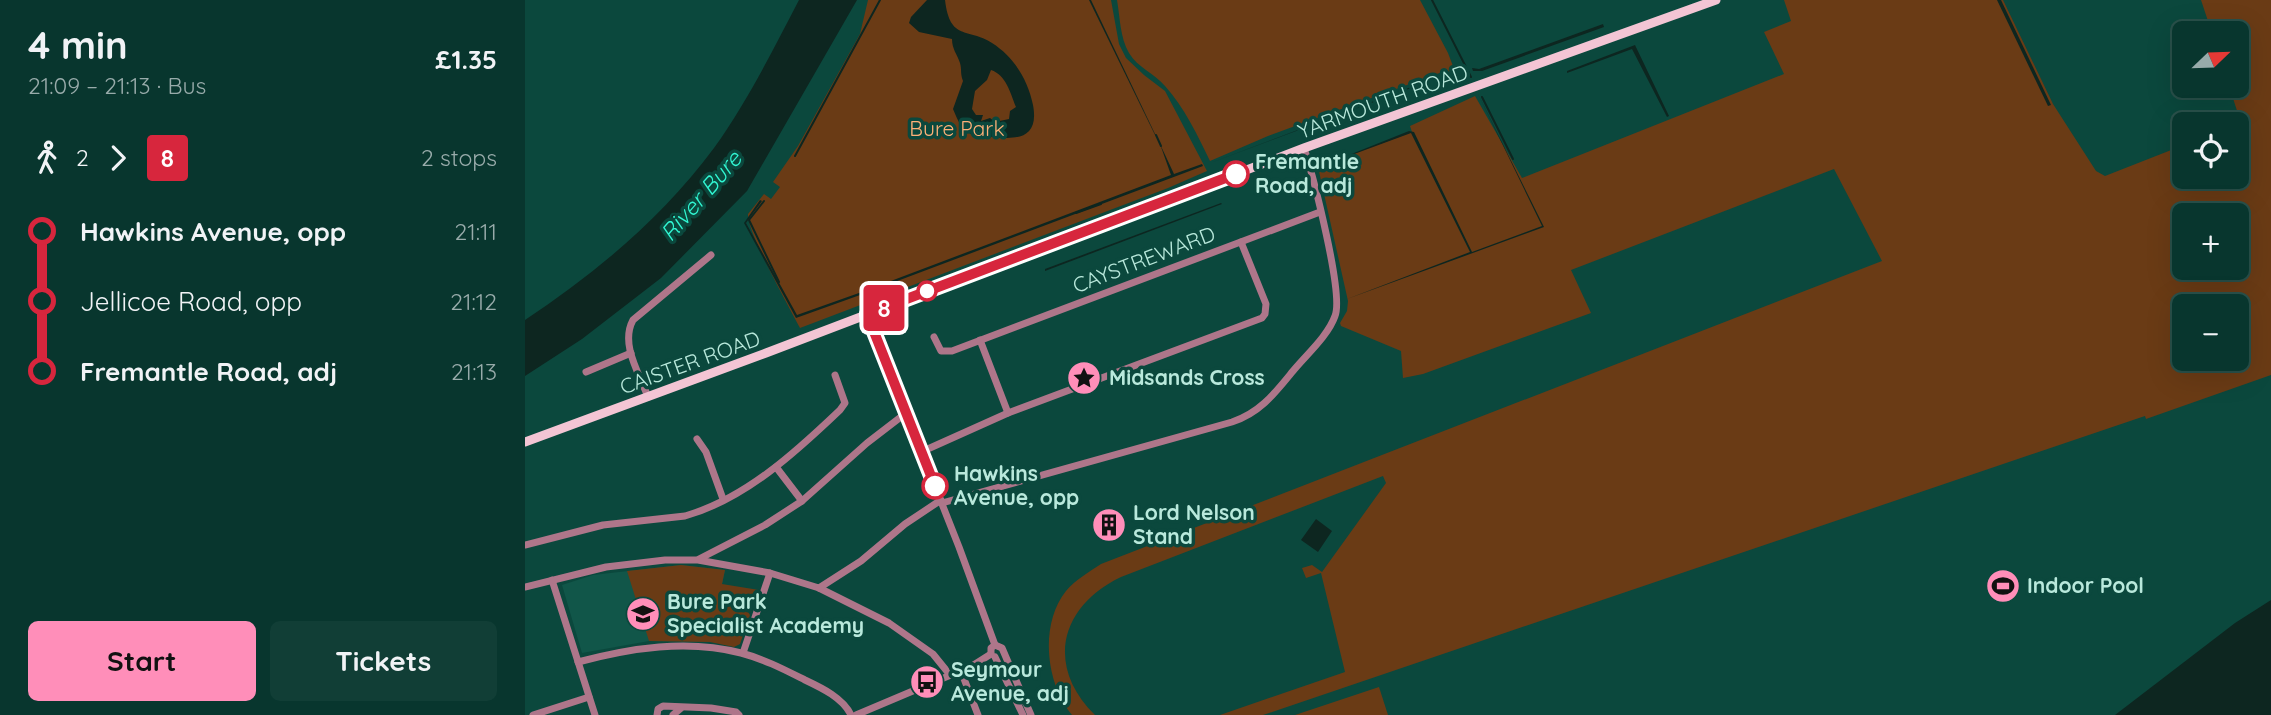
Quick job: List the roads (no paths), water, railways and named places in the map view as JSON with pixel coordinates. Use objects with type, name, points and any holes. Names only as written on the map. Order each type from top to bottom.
[{"type":"main road","name":"YARMOUTH ROAD","points":[[867,314],[1304,148],[1716,0]]},
{"type":"main road","name":"CAISTER ROAD","points":[[525,442],[867,314]]},
{"type":"street","points":[[819,588],[861,562],[905,524],[941,501],[1232,422],[1258,410],[1289,376],[1335,317],[1338,295],[1304,148]]},
{"type":"street","name":"CAYSTREWARD","points":[[934,337],[938,347],[946,353],[1320,212]]},
{"type":"street","points":[[921,452],[1009,413],[1262,318],[1267,309],[1266,304],[1241,242]]},
{"type":"street","points":[[649,397],[627,337],[633,320],[708,265],[711,255]]},
{"type":"street","points":[[577,662],[623,650],[652,647],[690,647],[743,653],[817,686],[846,706],[854,715],[996,655],[1001,647],[995,645],[867,314]]},
{"type":"street","points":[[980,340],[1009,413]]},
{"type":"street","points":[[586,372],[631,353]]},
{"type":"street","points":[[525,545],[603,525],[685,516],[723,499],[776,467],[845,403],[835,375]]},
{"type":"street","points":[[698,559],[765,525],[802,501],[865,444],[906,413]]},
{"type":"street","points":[[697,439],[706,452],[723,499]]},
{"type":"street","points":[[776,467],[802,501]]},
{"type":"street","points":[[525,587],[615,565],[665,559],[698,559],[769,573],[819,588],[889,624],[933,654],[950,675]]},
{"type":"street","points":[[743,653],[769,573]]},
{"type":"street","points":[[552,580],[595,715]]},
{"type":"street","points":[[996,655],[1023,715]]},
{"type":"street","points":[[996,655],[1031,715]]},
{"type":"street","points":[[961,671],[978,715]]},
{"type":"street","points":[[533,715],[589,697]]},
{"type":"street","points":[[657,715],[658,709],[663,706],[712,708],[736,712],[739,715]]},
{"type":"street","points":[[673,715],[681,708]]},
{"type":"water","name":"River Bure","points":[[799,0],[857,0],[747,191],[661,278],[582,339],[525,376],[525,320],[603,263],[651,220],[694,173],[738,113]]},
{"type":"water","points":[[927,0],[945,0],[947,13],[956,28],[983,38],[1007,55],[1024,78],[1031,96],[1034,116],[1030,130],[1019,137],[1003,138],[976,135],[965,130],[953,109],[963,81],[952,39],[919,32],[909,23],[911,17]],"holes":[[[991,70],[1007,85],[1016,107],[1010,111],[1009,119],[995,122],[990,118],[981,121],[983,115],[976,115],[972,109],[975,91],[987,80]]]},
{"type":"water","points":[[1091,0],[1156,136],[1155,135]]},
{"type":"water","points":[[1997,0],[2001,0],[2051,105],[2048,106]]},
{"type":"water","points":[[1603,24],[1604,27],[1482,71],[1473,71],[1472,68],[1479,69]]},
{"type":"water","points":[[1635,45],[1669,116],[1667,117],[1632,49],[1567,73]]},
{"type":"water","points":[[1448,73],[1446,75],[1213,162]]},
{"type":"water","points":[[1478,94],[1544,227],[1347,299],[1470,252],[1411,133],[1319,167],[1409,131],[1414,132],[1472,252],[1542,226]]},
{"type":"water","points":[[1160,144],[1174,174],[1202,164],[1203,166],[876,289],[875,287],[1171,175]]},
{"type":"water","points":[[760,200],[762,201],[746,223],[797,315],[873,288],[874,290],[796,318],[744,223]]},
{"type":"water","points":[[1222,204],[1045,271],[1045,269]]},
{"type":"water","points":[[1316,519],[1332,531],[1318,552],[1301,540]]},
{"type":"water","points":[[2271,600],[2271,715],[2115,715],[2235,623]]},
{"type":"waterway","points":[[795,156],[880,0]]},
{"type":"waterway","points":[[1432,0],[1471,77]]},
{"type":"waterway","points":[[1482,97],[1513,159]]},
{"type":"waterway","points":[[1156,135],[1161,146]]},
{"type":"waterway","points":[[764,201],[749,220],[779,282]]},
{"type":"waterway","points":[[1076,213],[1101,204]]},
{"type":"place","name":"Fremantle Road, adj","points":[[1236,174]]},
{"type":"place","name":"Midsands Cross","points":[[1084,378]]},
{"type":"place","name":"Hawkins Avenue, opp","points":[[935,486]]},
{"type":"place","name":"Lord Nelson Stand","points":[[1109,525]]},
{"type":"place","name":"Indoor Pool","points":[[2003,586]]},
{"type":"place","name":"Bure Park Specialist Academy","points":[[643,614]]},
{"type":"place","name":"Seymour Avenue, adj","points":[[927,682]]},
{"type":"park label","name":"Bure Park","points":[[957,129]]}]
